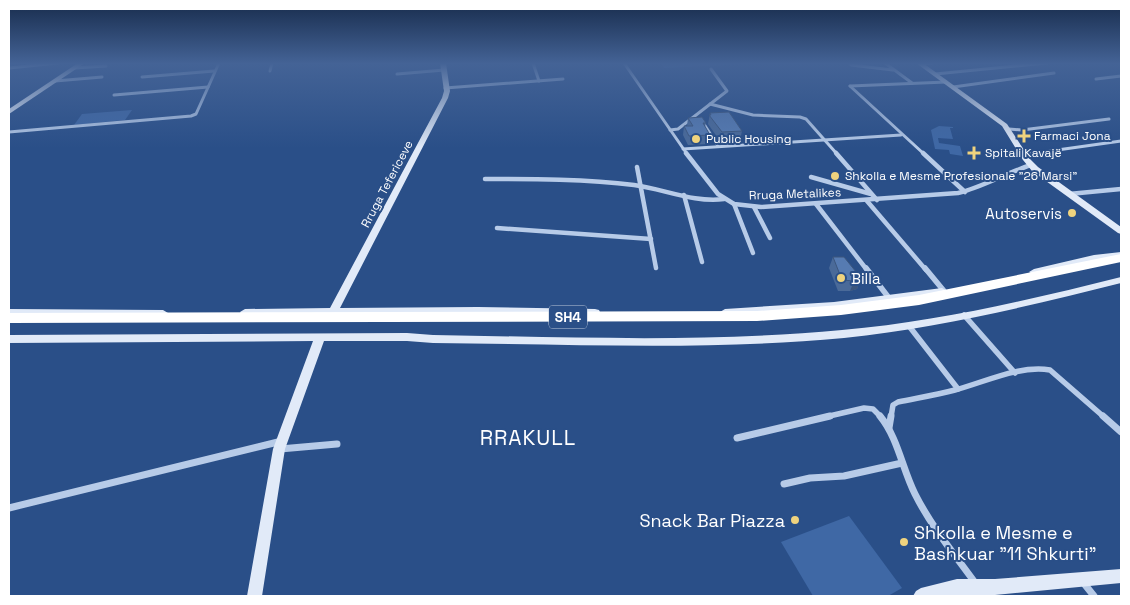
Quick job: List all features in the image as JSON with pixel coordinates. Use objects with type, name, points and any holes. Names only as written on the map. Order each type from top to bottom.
[{"type":"highway","name":"SH4","points":[[9,318],[747,316],[800,314],[881,306],[945,296],[1121,257]]},
{"type":"highway","name":"SH4","points":[[9,326],[769,323],[925,308],[1121,266]]},
{"type":"highway","points":[[207,313],[210,315],[248,315],[255,317]]},
{"type":"street","points":[[9,112],[40,91]]},
{"type":"street","points":[[114,95],[158,91]]},
{"type":"street","points":[[9,132],[191,116],[196,114],[206,91]]},
{"type":"street","name":"Rruga Tefericeve","points":[[333,311],[447,91]]},
{"type":"street","name":"Rruga Metalikes","points":[[643,91],[683,149],[718,194],[734,204],[754,207],[816,204],[965,192],[1008,172],[1031,165]]},
{"type":"street","points":[[670,130],[678,129],[726,91]]},
{"type":"street","points":[[856,91],[965,192]]},
{"type":"street","points":[[959,91],[1010,129],[1031,165],[1121,231]]},
{"type":"street","points":[[710,104],[753,116],[804,118],[876,200]]},
{"type":"street","points":[[697,114],[718,146]]},
{"type":"street","points":[[1010,129],[1022,130],[1109,119]]},
{"type":"street","points":[[683,149],[901,134]]},
{"type":"street","points":[[1022,152],[1036,152],[1121,141]]},
{"type":"street","points":[[637,167],[656,268]]},
{"type":"street","points":[[811,177],[872,194]]},
{"type":"street","points":[[485,179],[532,178],[642,187],[710,201],[724,199]]},
{"type":"street","points":[[1069,194],[1121,189]]},
{"type":"street","points":[[684,196],[702,262]]},
{"type":"street","points":[[867,201],[944,291]]},
{"type":"street","points":[[734,204],[753,252]]},
{"type":"street","points":[[816,204],[889,298]]},
{"type":"street","points":[[754,207],[770,238]]},
{"type":"street","points":[[1096,213],[1088,213],[1121,239]]},
{"type":"street","points":[[497,228],[651,239]]},
{"type":"street","points":[[9,312],[711,312],[834,305],[944,291],[1011,278],[1094,258],[1121,257]]},
{"type":"street","points":[[9,339],[319,339],[407,337],[433,339],[711,341],[815,336],[909,326],[1121,280]]},
{"type":"street","points":[[964,315],[1015,373]]},
{"type":"street","points":[[909,326],[958,389]]},
{"type":"street","points":[[255,596],[268,509],[281,445],[319,339]]},
{"type":"street","points":[[889,428],[894,405],[1015,373],[1042,368],[1050,370],[1121,432]]},
{"type":"street","points":[[737,438],[869,408],[880,416],[889,428],[914,492],[924,510],[977,586]]},
{"type":"street","points":[[9,508],[281,445],[337,444]]},
{"type":"street","points":[[784,484],[810,478],[844,476],[902,463]]},
{"type":"street","points":[[920,596],[957,587],[977,586],[998,592],[1080,579],[1121,576]]},
{"type":"street","points":[[1080,579],[1094,596]]},
{"type":"shaded area","points":[[132,110],[125,120],[74,125],[82,114]]},
{"type":"shaded area","points":[[939,126],[953,127],[950,128],[953,139],[938,138],[939,143],[960,146],[963,156],[950,154],[949,150],[935,149],[931,130]]},
{"type":"shaded area","points":[[849,516],[902,588],[888,596],[813,596],[781,542]]},
{"type":"building","points":[[729,112],[742,131],[722,132],[709,115],[711,115],[710,113]]},
{"type":"building","points":[[702,117],[706,123],[703,123],[710,135],[689,136],[684,126],[693,126],[688,118]]},
{"type":"building","points":[[833,257],[844,257],[861,278],[854,281],[842,280]]},
{"type":"place","name":"Farmaci Jona","points":[[1024,136]]},
{"type":"place","name":"Public Housing","points":[[696,139]]},
{"type":"place","name":"Spitali Kavajë","points":[[974,153]]},
{"type":"place","name":"Shkolla e Mesme Profesionale \"26 Marsi\"","points":[[835,176]]},
{"type":"place","name":"Autoservis","points":[[1072,213]]},
{"type":"place","name":"Billa","points":[[841,278]]},
{"type":"place","name":"Snack Bar Piazza","points":[[795,520]]},
{"type":"place","name":"Shkolla e Mesme e Bashkuar \"11 Shkurti\"","points":[[904,542]]},
{"type":"district","name":"RRAKULL","points":[[528,437]]}]
